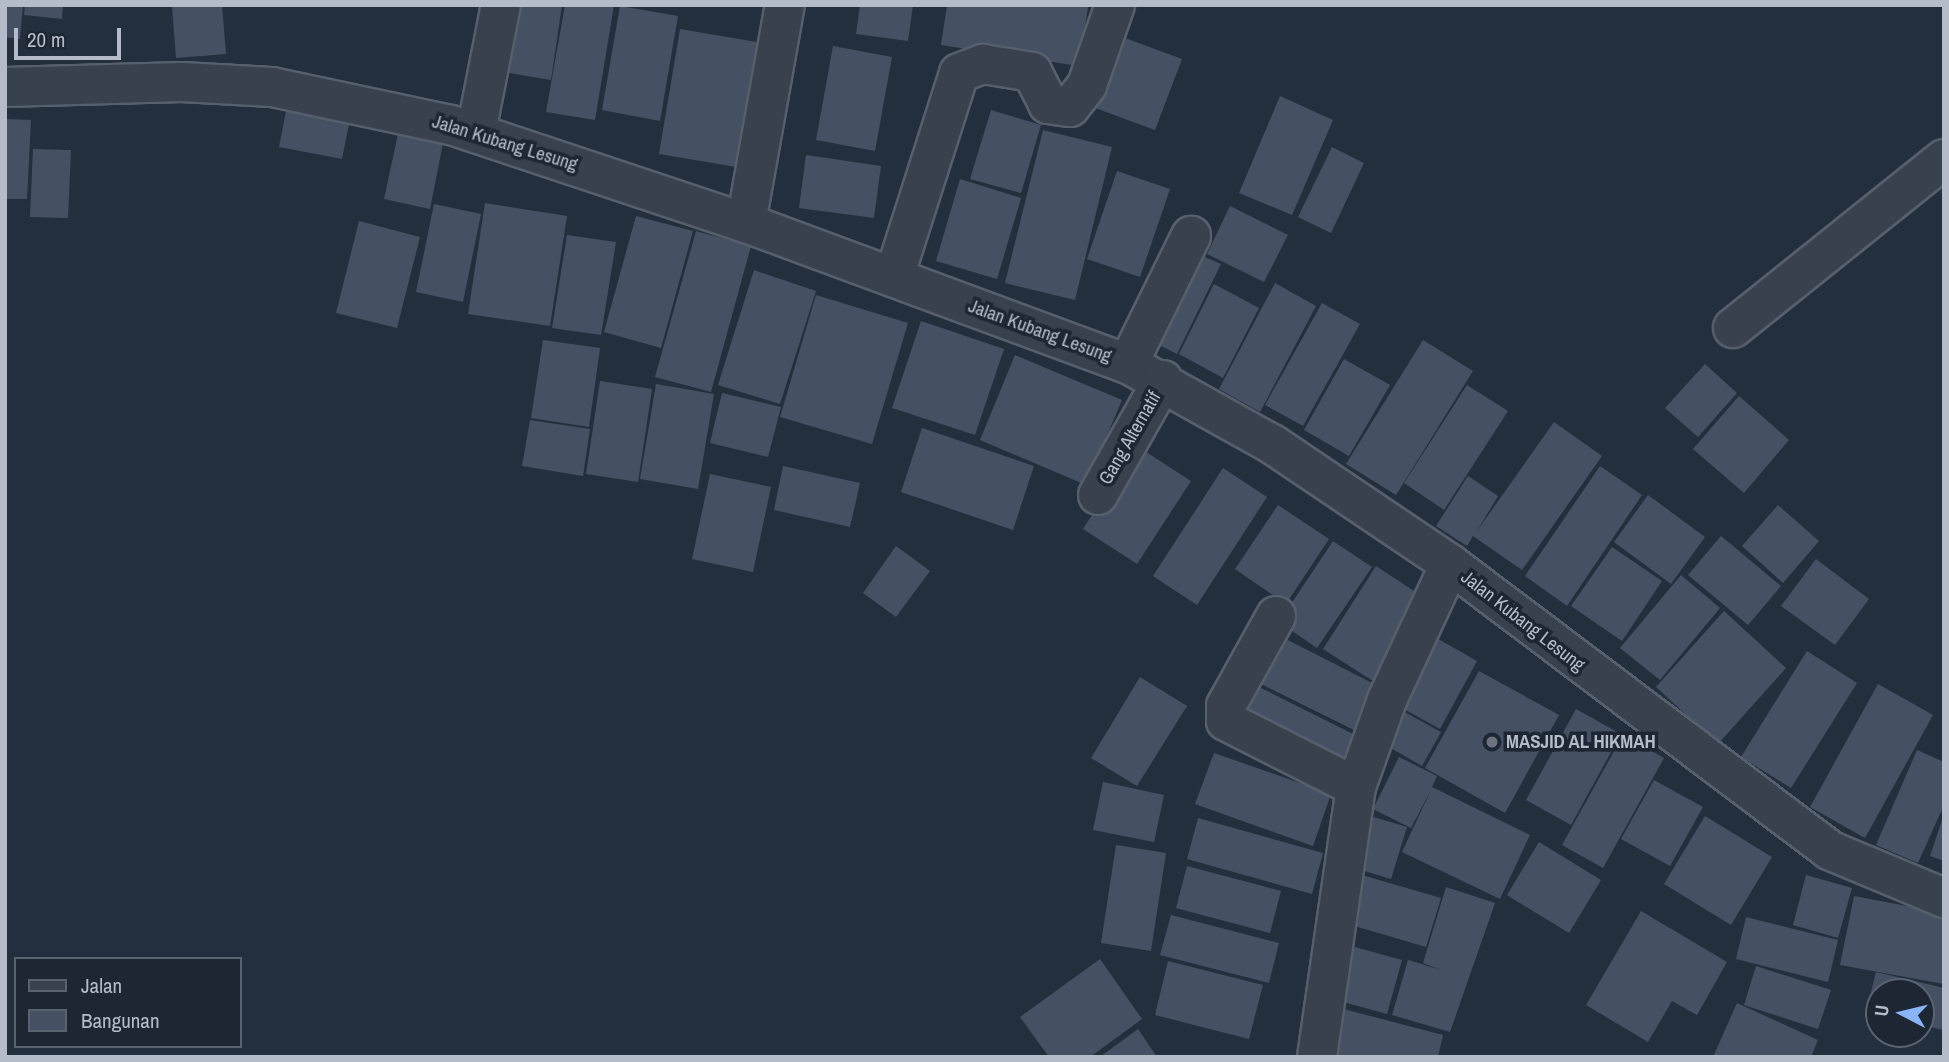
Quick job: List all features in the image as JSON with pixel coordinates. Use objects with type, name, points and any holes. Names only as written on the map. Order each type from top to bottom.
[{"type":"street","points":[[476,132],[501,5]]},
{"type":"street","points":[[746,223],[785,5]]},
{"type":"street","points":[[894,277],[959,73],[983,64],[1032,72],[1048,104],[1070,107],[1087,85],[1115,5]]},
{"type":"street","name":"Jalan Kubang Lesung","points":[[5,87],[182,82],[272,87],[476,132],[746,223],[1128,364],[1163,380],[1272,444],[1450,564],[1829,850],[1944,898]]},
{"type":"street","points":[[1733,328],[1944,159]]},
{"type":"street","points":[[1128,364],[1191,236]]},
{"type":"street","name":"Gang Alternatif","points":[[1098,495],[1163,380]]},
{"type":"street","points":[[1317,1057],[1356,787],[1387,700],[1450,564]]},
{"type":"street","points":[[1276,616],[1226,706],[1226,721],[1356,787]]},
{"type":"building","points":[[5,5],[23,5],[20,39],[5,37]]},
{"type":"building","points":[[25,5],[63,5],[62,19],[24,15]]},
{"type":"building","points":[[172,5],[222,5],[226,54],[176,58]]},
{"type":"building","points":[[507,5],[562,5],[551,80],[497,71]]},
{"type":"building","points":[[565,5],[614,5],[595,120],[546,112]]},
{"type":"building","points":[[860,5],[913,5],[908,41],[856,34]]},
{"type":"building","points":[[947,5],[1088,7],[1079,66],[941,45]]},
{"type":"building","points":[[620,6],[678,16],[660,121],[602,110]]},
{"type":"building","points":[[680,29],[769,44],[748,169],[659,154]]},
{"type":"building","points":[[1114,34],[1182,59],[1155,130],[1087,105]]},
{"type":"building","points":[[833,46],[892,57],[875,151],[816,140]]},
{"type":"building","points":[[1280,96],[1333,120],[1292,215],[1239,193]]},
{"type":"building","points":[[287,106],[350,119],[342,159],[279,147]]},
{"type":"building","points":[[991,110],[1041,125],[1021,193],[970,179]]},
{"type":"building","points":[[5,119],[31,120],[27,199],[5,199]]},
{"type":"building","points":[[1043,130],[1112,147],[1075,300],[1005,283]]},
{"type":"building","points":[[398,134],[443,143],[430,209],[384,199]]},
{"type":"building","points":[[1332,147],[1364,163],[1331,233],[1298,217]]},
{"type":"building","points":[[33,149],[71,150],[68,218],[30,217]]},
{"type":"building","points":[[806,155],[881,166],[874,218],[799,208]]},
{"type":"building","points":[[1117,171],[1170,189],[1140,277],[1087,259]]},
{"type":"building","points":[[960,179],[1021,198],[997,279],[936,261]]},
{"type":"building","points":[[485,203],[567,216],[550,326],[468,314]]},
{"type":"building","points":[[434,204],[481,214],[463,302],[416,292]]},
{"type":"building","points":[[1230,206],[1288,235],[1264,282],[1207,254]]},
{"type":"building","points":[[636,216],[693,231],[661,348],[604,332]]},
{"type":"building","points":[[359,221],[420,237],[397,328],[336,313]]},
{"type":"building","points":[[696,231],[751,246],[711,392],[655,377]]},
{"type":"building","points":[[567,235],[616,242],[601,335],[552,328]]},
{"type":"building","points":[[1189,250],[1221,264],[1177,354],[1145,338]]},
{"type":"building","points":[[754,270],[816,291],[780,404],[718,385]]},
{"type":"building","points":[[1275,283],[1316,306],[1260,412],[1219,389]]},
{"type":"building","points":[[1214,284],[1259,308],[1223,378],[1179,354]]},
{"type":"building","points":[[816,295],[908,323],[872,444],[780,417]]},
{"type":"building","points":[[1322,303],[1360,324],[1303,426],[1265,405]]},
{"type":"building","points":[[921,321],[1004,349],[975,435],[892,408]]},
{"type":"building","points":[[543,340],[600,348],[589,427],[531,418]]},
{"type":"building","points":[[1423,340],[1473,371],[1396,495],[1346,464]]},
{"type":"building","points":[[1015,355],[1122,400],[1086,485],[980,440]]},
{"type":"building","points":[[1344,359],[1390,385],[1349,456],[1304,430]]},
{"type":"building","points":[[1705,364],[1737,393],[1698,437],[1665,408]]},
{"type":"building","points":[[600,381],[652,389],[638,482],[586,474]]},
{"type":"building","points":[[656,384],[714,394],[698,489],[640,479]]},
{"type":"building","points":[[1467,385],[1508,411],[1444,510],[1404,483]]},
{"type":"building","points":[[722,393],[781,407],[768,457],[710,443]]},
{"type":"building","points":[[1739,396],[1789,440],[1744,493],[1693,449]]},
{"type":"building","points":[[530,420],[590,429],[583,476],[522,466]]},
{"type":"building","points":[[1554,422],[1602,456],[1522,570],[1473,536],[1467,546],[1436,526],[1468,476],[1498,496],[1477,531]]},
{"type":"building","points":[[922,428],[1034,466],[1013,530],[901,492]]},
{"type":"building","points":[[1137,446],[1191,481],[1137,564],[1083,529]]},
{"type":"building","points":[[783,466],[860,483],[850,527],[774,510]]},
{"type":"building","points":[[1600,466],[1642,495],[1567,606],[1525,576]]},
{"type":"building","points":[[1223,468],[1267,497],[1197,605],[1153,576]]},
{"type":"building","points":[[710,474],[771,487],[753,572],[692,559]]},
{"type":"building","points":[[1648,495],[1705,537],[1671,584],[1614,542]]},
{"type":"building","points":[[1278,505],[1329,539],[1286,604],[1235,569]]},
{"type":"building","points":[[1778,505],[1819,541],[1783,583],[1742,546]]},
{"type":"building","points":[[1721,536],[1781,586],[1748,625],[1688,575]]},
{"type":"building","points":[[1333,541],[1372,567],[1317,648],[1279,622]]},
{"type":"building","points":[[896,546],[930,571],[896,617],[863,593]]},
{"type":"building","points":[[1612,547],[1662,581],[1622,641],[1571,606]]},
{"type":"building","points":[[1816,559],[1869,599],[1835,645],[1781,606]]},
{"type":"building","points":[[1376,566],[1429,601],[1376,683],[1323,649]]},
{"type":"building","points":[[1681,575],[1720,608],[1660,680],[1620,648]]},
{"type":"building","points":[[1724,611],[1786,668],[1718,744],[1656,687]]},
{"type":"building","points":[[1276,634],[1378,686],[1356,731],[1253,680]]},
{"type":"building","points":[[1431,635],[1477,661],[1440,729],[1393,703]]},
{"type":"building","points":[[1807,651],[1857,683],[1791,788],[1741,757]]},
{"type":"building","name":"MASJID AL HIKMAH","points":[[1479,671],[1559,715],[1505,813],[1425,768]]},
{"type":"building","points":[[1140,677],[1187,706],[1137,786],[1091,758]]},
{"type":"building","points":[[1247,681],[1363,739],[1344,779],[1228,720]]},
{"type":"building","points":[[1878,684],[1933,715],[1865,838],[1810,807]]},
{"type":"building","points":[[1576,709],[1621,734],[1571,825],[1526,800]]},
{"type":"building","points":[[1401,710],[1441,732],[1422,766],[1382,743]]},
{"type":"building","points":[[1623,735],[1664,758],[1603,868],[1562,845]]},
{"type":"building","points":[[1917,750],[1944,762],[1944,805],[1918,863],[1876,845]]},
{"type":"building","points":[[1214,753],[1331,794],[1313,846],[1195,804]]},
{"type":"building","points":[[1399,757],[1437,776],[1432,787],[1530,835],[1500,899],[1402,852],[1431,790],[1411,828],[1373,809]]},
{"type":"building","points":[[1654,780],[1703,807],[1670,866],[1621,839]]},
{"type":"building","points":[[1103,782],[1164,795],[1154,842],[1093,830]]},
{"type":"building","points":[[1364,814],[1407,827],[1391,879],[1348,866]]},
{"type":"building","points":[[1705,816],[1772,857],[1731,925],[1664,884]]},
{"type":"building","points":[[1944,817],[1944,861],[1930,856]]},
{"type":"building","points":[[1198,818],[1323,853],[1312,894],[1187,859]]},
{"type":"building","points":[[1539,842],[1601,880],[1569,933],[1507,895]]},
{"type":"building","points":[[1116,845],[1166,853],[1151,951],[1101,943]]},
{"type":"building","points":[[1187,866],[1281,891],[1270,933],[1176,908]]},
{"type":"building","points":[[1355,873],[1441,898],[1426,947],[1341,922]]},
{"type":"building","points":[[1806,875],[1852,888],[1838,938],[1793,925]]},
{"type":"building","points":[[1446,887],[1495,903],[1450,1032],[1392,1015],[1408,960],[1441,970],[1423,963]]},
{"type":"building","points":[[1854,896],[1944,913],[1944,984],[1935,982],[1935,978],[1911,978],[1840,965]]},
{"type":"building","points":[[1641,911],[1727,962],[1697,1015],[1672,1001],[1648,1042],[1586,1005]]},
{"type":"building","points":[[1171,915],[1279,943],[1269,983],[1160,955]]},
{"type":"building","points":[[1746,917],[1838,940],[1828,982],[1736,959]]},
{"type":"building","points":[[1340,943],[1402,960],[1387,1014],[1325,997]]},
{"type":"building","points":[[1100,959],[1142,1019],[1090,1057],[1049,1057],[1020,1017]]},
{"type":"building","points":[[1168,961],[1263,985],[1249,1039],[1155,1015]]},
{"type":"building","points":[[1756,966],[1831,990],[1818,1029],[1744,1005]]},
{"type":"building","points":[[1876,972],[1902,978],[1874,978]]},
{"type":"building","points":[[1935,986],[1944,988],[1943,1030],[1935,1028]]},
{"type":"building","points":[[1737,1003],[1818,1040],[1811,1057],[1713,1057]]},
{"type":"building","points":[[1332,1006],[1443,1035],[1438,1057],[1332,1057]]},
{"type":"building","points":[[1138,1029],[1157,1057],[1100,1057]]},
{"type":"place","name":"MASJID AL HIKMAH","points":[[1492,742]]}]
